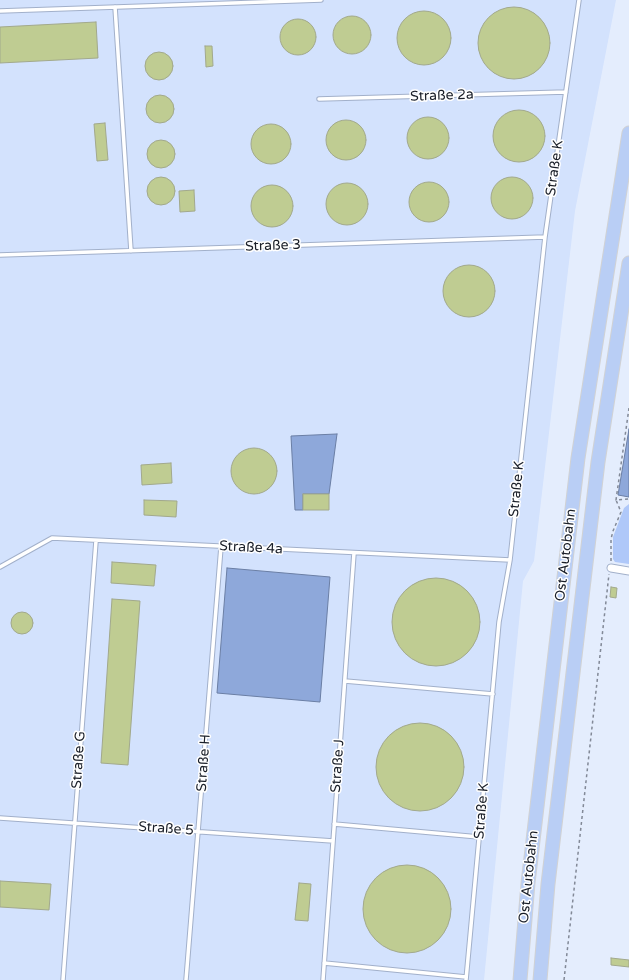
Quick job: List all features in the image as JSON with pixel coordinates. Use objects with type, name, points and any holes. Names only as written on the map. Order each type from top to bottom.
[{"type":"highway","name":"Ost Autobahn","points":[[520,980],[528,883],[578,458],[629,133]]},
{"type":"highway","name":"Ost Autobahn","points":[[540,980],[548,884],[598,462],[629,263]]},
{"type":"street","points":[[611,568],[629,571]]},
{"type":"lane","points":[[0,11],[321,0]]},
{"type":"lane","name":"Straße K","points":[[466,978],[499,622],[510,560],[546,237],[579,0]]},
{"type":"lane","points":[[115,7],[130,251]]},
{"type":"lane","name":"Straße 2a","points":[[319,99],[566,92]]},
{"type":"lane","name":"Straße 3","points":[[0,255],[546,237]]},
{"type":"lane","name":"Straße 4a","points":[[0,567],[52,538],[510,560]]},
{"type":"lane","name":"Straße G","points":[[63,980],[96,541]]},
{"type":"lane","name":"Straße H","points":[[186,980],[221,547]]},
{"type":"lane","name":"Straße J","points":[[323,980],[354,553]]},
{"type":"lane","points":[[345,681],[493,694]]},
{"type":"lane","name":"Straße 5","points":[[0,818],[333,841]]},
{"type":"lane","points":[[334,824],[479,837]]},
{"type":"lane","points":[[324,963],[466,978]]},
{"type":"path","points":[[564,980],[609,572],[611,568],[611,539],[612,531],[620,512],[620,507],[616,500],[629,408]]},
{"type":"path","points":[[616,500],[629,499]]},
{"type":"shaded area","points":[[0,0],[616,0],[575,211],[534,561],[523,581],[484,980],[0,980]]},
{"type":"shaded area","points":[[629,429],[629,497],[618,495]]},
{"type":"shaded area","points":[[337,434],[329,494],[303,494],[303,510],[295,510],[291,436]]},
{"type":"shaded area","points":[[629,504],[629,564],[615,562],[613,559],[613,537],[624,508]]},
{"type":"shaded area","points":[[227,568],[330,577],[320,702],[217,693]]},
{"type":"building","points":[[514,7],[534,13],[544,23],[550,43],[544,63],[534,73],[514,79],[494,73],[484,63],[478,43],[484,23],[494,13]]},
{"type":"building","points":[[419,11],[429,11],[439,15],[447,23],[451,33],[451,43],[447,53],[439,61],[429,65],[419,65],[409,61],[401,53],[397,43],[397,33],[401,23],[409,15]]},
{"type":"building","points":[[348,16],[356,16],[363,19],[368,24],[371,35],[368,46],[363,51],[356,54],[348,54],[341,51],[336,46],[333,39],[333,31],[336,24],[341,19]]},
{"type":"building","points":[[302,19],[311,24],[315,30],[315,44],[311,50],[302,55],[294,55],[285,50],[281,44],[280,33],[285,24],[291,20]]},
{"type":"building","points":[[96,22],[98,58],[0,63],[0,27]]},
{"type":"building","points":[[205,46],[212,46],[213,66],[206,67]]},
{"type":"building","points":[[159,52],[169,56],[173,66],[169,76],[159,80],[149,76],[145,66],[149,56]]},
{"type":"building","points":[[160,95],[170,99],[174,109],[170,119],[160,123],[150,119],[146,109],[150,99]]},
{"type":"building","points":[[514,110],[524,110],[538,117],[545,131],[545,141],[538,155],[524,162],[514,162],[504,158],[497,151],[493,141],[493,131],[497,121],[504,114]]},
{"type":"building","points":[[424,117],[432,117],[443,123],[449,134],[449,142],[443,153],[432,159],[424,159],[413,153],[407,142],[407,134],[413,123]]},
{"type":"building","points":[[342,120],[350,120],[357,123],[363,129],[366,140],[363,151],[357,157],[350,160],[342,160],[335,157],[329,151],[326,144],[326,136],[329,129],[335,123]]},
{"type":"building","points":[[105,123],[108,160],[97,161],[94,124]]},
{"type":"building","points":[[275,124],[282,127],[288,133],[291,144],[290,152],[282,161],[275,164],[267,164],[260,161],[252,152],[251,140],[254,133],[263,125]]},
{"type":"building","points":[[161,140],[171,144],[175,154],[171,164],[161,168],[151,164],[147,154],[151,144]]},
{"type":"building","points":[[161,177],[171,181],[175,191],[171,201],[161,205],[151,201],[147,191],[151,181]]},
{"type":"building","points":[[512,177],[527,183],[533,198],[527,213],[512,219],[497,213],[491,198],[497,183]]},
{"type":"building","points":[[433,182],[440,185],[446,191],[449,202],[448,210],[440,219],[433,222],[425,222],[418,219],[410,210],[409,198],[412,191],[421,183]]},
{"type":"building","points":[[347,183],[362,189],[368,204],[362,219],[347,225],[332,219],[326,204],[332,189]]},
{"type":"building","points":[[272,185],[287,191],[293,206],[287,221],[272,227],[257,221],[251,206],[257,191]]},
{"type":"building","points":[[194,190],[195,211],[180,212],[179,191]]},
{"type":"building","points":[[469,265],[479,267],[487,273],[493,281],[495,291],[493,301],[487,309],[479,315],[469,317],[459,315],[451,309],[445,301],[443,291],[445,281],[451,273],[459,267]]},
{"type":"building","points":[[250,448],[258,448],[267,452],[273,458],[277,471],[273,484],[267,490],[258,494],[250,494],[241,490],[235,484],[231,475],[231,467],[235,458],[241,452]]},
{"type":"building","points":[[171,463],[172,483],[142,485],[141,465]]},
{"type":"building","points":[[303,494],[329,494],[329,510],[303,510]]},
{"type":"building","points":[[144,500],[177,501],[176,517],[144,515]]},
{"type":"building","points":[[112,562],[156,565],[154,586],[111,583]]},
{"type":"building","points":[[436,578],[453,582],[467,591],[476,605],[480,622],[476,639],[467,653],[453,662],[436,666],[419,662],[405,653],[396,639],[392,622],[396,605],[405,591],[419,582]]},
{"type":"building","points":[[611,587],[617,588],[616,598],[610,597]]},
{"type":"building","points":[[112,599],[140,601],[128,765],[101,763]]},
{"type":"building","points":[[22,612],[30,615],[33,623],[30,631],[22,634],[14,631],[11,623],[14,615]]},
{"type":"building","points":[[420,723],[437,727],[451,736],[460,750],[464,767],[460,784],[451,798],[437,807],[420,811],[403,807],[389,798],[380,784],[376,767],[380,750],[389,736],[403,727]]},
{"type":"building","points":[[407,865],[424,869],[438,878],[447,892],[451,909],[447,926],[438,940],[424,949],[407,953],[390,949],[376,940],[367,926],[363,909],[367,892],[376,878],[390,869]]},
{"type":"building","points":[[0,881],[51,884],[49,910],[0,907]]},
{"type":"building","points":[[299,883],[311,884],[308,921],[295,920]]},
{"type":"building","points":[[611,958],[629,960],[629,967],[611,965]]}]
